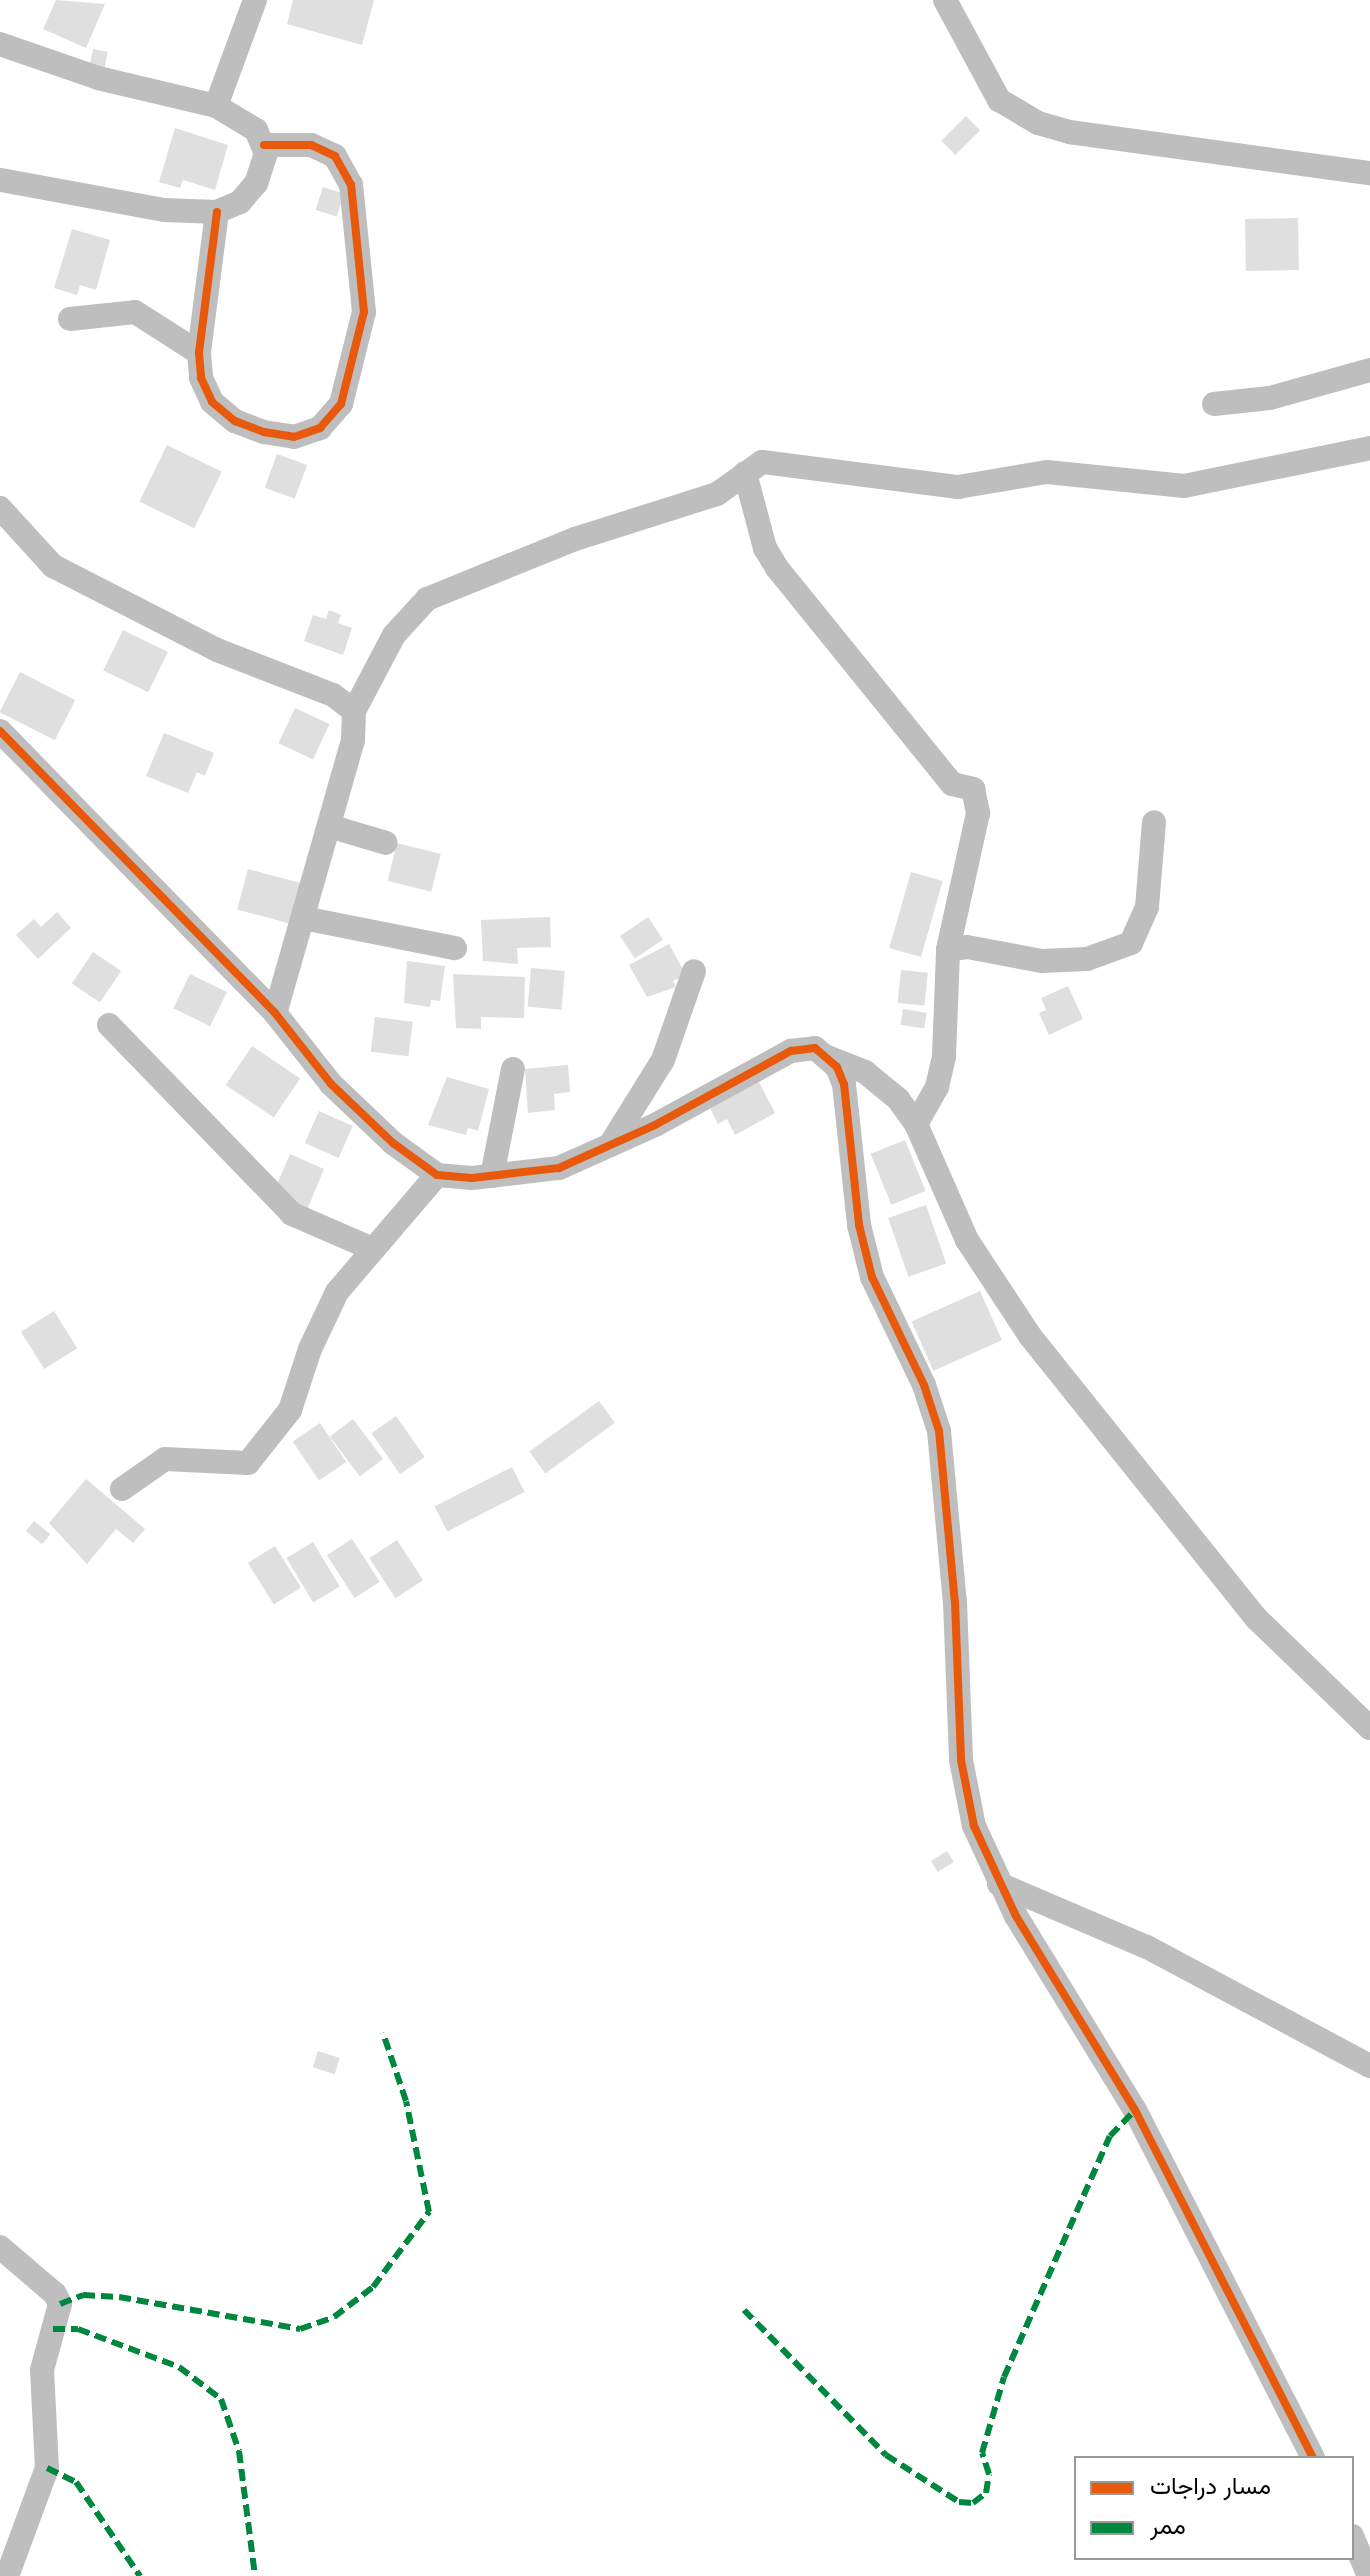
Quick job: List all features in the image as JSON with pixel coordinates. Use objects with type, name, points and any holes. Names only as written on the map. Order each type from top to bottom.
[{"type":"street","points":[[216,106],[255,0]]},
{"type":"street","points":[[945,0],[999,100],[1038,123],[1069,132],[1370,173]]},
{"type":"street","points":[[0,44],[98,78],[216,106],[256,130],[264,145],[264,166],[256,183],[240,202],[217,212],[164,210],[0,180]]},
{"type":"street","points":[[217,212],[199,353],[201,378],[212,402],[235,421],[264,432],[294,437],[320,428],[341,404],[364,312],[351,185],[335,156],[311,145],[264,145]]},
{"type":"street","points":[[70,319],[135,312],[199,353]]},
{"type":"street","points":[[1214,404],[1270,398],[1370,370]]},
{"type":"street","points":[[275,1013],[353,740],[354,711],[394,635],[427,599],[575,539],[717,494],[762,462],[778,461],[818,471],[958,487],[1047,472],[1184,486],[1370,448]]},
{"type":"street","points":[[745,473],[765,548],[777,568],[952,784],[973,789],[978,813],[948,950],[944,1056],[937,1087],[916,1124]]},
{"type":"street","points":[[0,508],[53,566],[217,650],[333,695],[354,711]]},
{"type":"street","points":[[0,731],[275,1013],[331,1084],[393,1143],[437,1175],[492,1176],[559,1168],[609,1147],[791,1051],[815,1048],[884,1086],[916,1124],[967,1240],[1030,1336],[1257,1619],[1370,1728]]},
{"type":"street","points":[[948,950],[967,947],[1042,961],[1087,959],[1131,943],[1147,907],[1154,822]]},
{"type":"street","points":[[329,826],[386,843]]},
{"type":"street","points":[[303,918],[455,948]]},
{"type":"street","points":[[609,1147],[663,1060],[694,971]]},
{"type":"street","points":[[109,1025],[292,1214],[373,1249]]},
{"type":"street","points":[[827,1057],[844,1084],[859,1225],[872,1277],[924,1385],[939,1431],[964,1790],[999,1884],[1135,2110],[1312,2456]]},
{"type":"street","points":[[492,1176],[513,1069]]},
{"type":"street","points":[[122,1489],[165,1459],[248,1463],[290,1410],[322,1320],[337,1292],[437,1175]]},
{"type":"street","points":[[999,1884],[1147,1947],[1370,2066]]},
{"type":"street","points":[[0,2247],[55,2294],[60,2304],[42,2370],[47,2468],[7,2576]]},
{"type":"street","points":[[1354,2541],[1369,2576]]},
{"type":"building","points":[[56,0],[105,4],[86,48],[43,29]]},
{"type":"building","points":[[293,0],[374,0],[362,45],[287,24]]},
{"type":"building","points":[[93,49],[108,52],[104,73],[89,71]]},
{"type":"building","points":[[966,116],[980,130],[955,155],[941,141]]},
{"type":"building","points":[[175,128],[228,145],[215,190],[183,180],[180,188],[159,182]]},
{"type":"building","points":[[323,187],[344,194],[337,217],[316,210]]},
{"type":"building","points":[[1298,218],[1299,270],[1246,271],[1245,219]]},
{"type":"building","points":[[72,229],[110,240],[96,290],[80,285],[77,295],[54,288]]},
{"type":"building","points":[[167,445],[222,472],[194,528],[139,502]]},
{"type":"building","points":[[277,454],[307,465],[295,499],[265,488]]},
{"type":"building","points":[[329,610],[341,615],[338,623],[352,628],[343,655],[304,641],[313,615],[326,619]]},
{"type":"building","points":[[123,630],[168,652],[148,692],[103,670]]},
{"type":"building","points":[[20,672],[75,700],[55,740],[0,712]]},
{"type":"building","points":[[295,708],[329,724],[313,759],[279,743]]},
{"type":"building","points":[[164,733],[214,753],[205,776],[197,772],[188,793],[146,776]]},
{"type":"building","points":[[397,843],[441,854],[431,892],[388,881]]},
{"type":"building","points":[[248,869],[301,883],[290,924],[237,910]]},
{"type":"building","points":[[911,872],[943,881],[921,957],[889,948]]},
{"type":"building","points":[[57,912],[71,928],[38,959],[16,935],[34,919],[41,927]]},
{"type":"building","points":[[550,917],[551,947],[517,948],[518,964],[483,961],[481,920]]},
{"type":"building","points":[[648,917],[663,939],[635,958],[620,936]]},
{"type":"building","points":[[669,944],[686,975],[673,981],[676,987],[647,997],[629,965]]},
{"type":"building","points":[[93,952],[121,971],[100,1003],[72,984]]},
{"type":"building","points":[[407,961],[445,966],[440,1001],[431,1000],[430,1007],[404,1003]]},
{"type":"building","points":[[531,968],[565,971],[561,1010],[528,1007]]},
{"type":"building","points":[[901,970],[928,973],[924,1006],[898,1003]]},
{"type":"building","points":[[190,974],[227,992],[210,1026],[173,1008]]},
{"type":"building","points":[[453,974],[525,977],[524,1018],[481,1017],[481,1029],[456,1028]]},
{"type":"building","points":[[1068,986],[1083,1019],[1049,1035],[1039,1013],[1046,1010],[1041,998]]},
{"type":"building","points":[[903,1009],[927,1013],[924,1029],[900,1025]]},
{"type":"building","points":[[375,1017],[413,1022],[408,1056],[371,1052]]},
{"type":"building","points":[[252,1046],[300,1078],[274,1117],[226,1085]]},
{"type":"building","points":[[568,1065],[570,1092],[554,1094],[555,1110],[528,1113],[525,1069]]},
{"type":"building","points":[[447,1077],[489,1089],[478,1131],[468,1128],[466,1135],[428,1125]]},
{"type":"building","points":[[759,1082],[775,1113],[735,1135],[727,1119],[718,1124],[710,1108]]},
{"type":"building","points":[[319,1111],[353,1126],[339,1158],[305,1143]]},
{"type":"building","points":[[905,1140],[926,1191],[891,1205],[871,1154]]},
{"type":"building","points":[[290,1154],[324,1169],[305,1215],[293,1210],[297,1201],[274,1191]]},
{"type":"building","points":[[926,1205],[946,1264],[908,1277],[888,1218]]},
{"type":"building","points":[[980,1291],[1002,1340],[933,1371],[911,1322]]},
{"type":"building","points":[[54,1311],[77,1348],[44,1369],[21,1332]]},
{"type":"building","points":[[599,1401],[615,1423],[545,1473],[529,1452]]},
{"type":"building","points":[[396,1416],[425,1457],[400,1474],[371,1433]]},
{"type":"building","points":[[353,1419],[383,1459],[360,1476],[330,1436]]},
{"type":"building","points":[[320,1423],[346,1462],[319,1480],[293,1441]]},
{"type":"building","points":[[512,1467],[525,1492],[447,1531],[434,1506]]},
{"type":"building","points":[[86,1479],[145,1529],[133,1543],[116,1529],[87,1564],[49,1523]]},
{"type":"building","points":[[34,1521],[50,1534],[42,1544],[26,1531]]},
{"type":"building","points":[[352,1539],[380,1582],[355,1598],[327,1555]]},
{"type":"building","points":[[397,1540],[423,1580],[395,1598],[369,1558]]},
{"type":"building","points":[[313,1542],[340,1587],[313,1603],[286,1558]]},
{"type":"building","points":[[275,1546],[301,1588],[274,1605],[248,1563]]},
{"type":"building","points":[[947,1851],[954,1862],[938,1872],[931,1861]]},
{"type":"building","points":[[318,2051],[340,2058],[335,2074],[313,2067]]},
{"type":"marked path","points":[[60,2304],[83,2295],[119,2297],[300,2329],[334,2317],[373,2287],[429,2212],[406,2101],[383,2033]]},
{"type":"marked path","points":[[744,2310],[886,2455],[959,2502],[973,2503],[986,2493],[989,2474],[982,2453],[1004,2377],[1110,2136],[1135,2110]]},
{"type":"marked path","points":[[53,2329],[78,2329],[179,2367],[221,2399],[239,2451],[255,2576]]},
{"type":"marked path","points":[[47,2468],[76,2482],[140,2576]]},
{"type":"cycle path","points":[[217,212],[199,353],[201,378],[212,402],[235,421],[264,432],[294,437],[320,428],[341,404],[364,312],[351,185],[335,156],[311,145],[264,145]]},
{"type":"cycle path","points":[[0,731],[275,1013],[331,1084],[393,1143],[437,1175],[472,1178],[559,1168],[655,1125],[791,1051],[815,1048],[837,1067],[844,1084],[859,1225],[872,1277],[924,1385],[939,1431],[955,1602],[961,1760],[974,1826],[1016,1916],[1135,2110],[1312,2456]]}]
